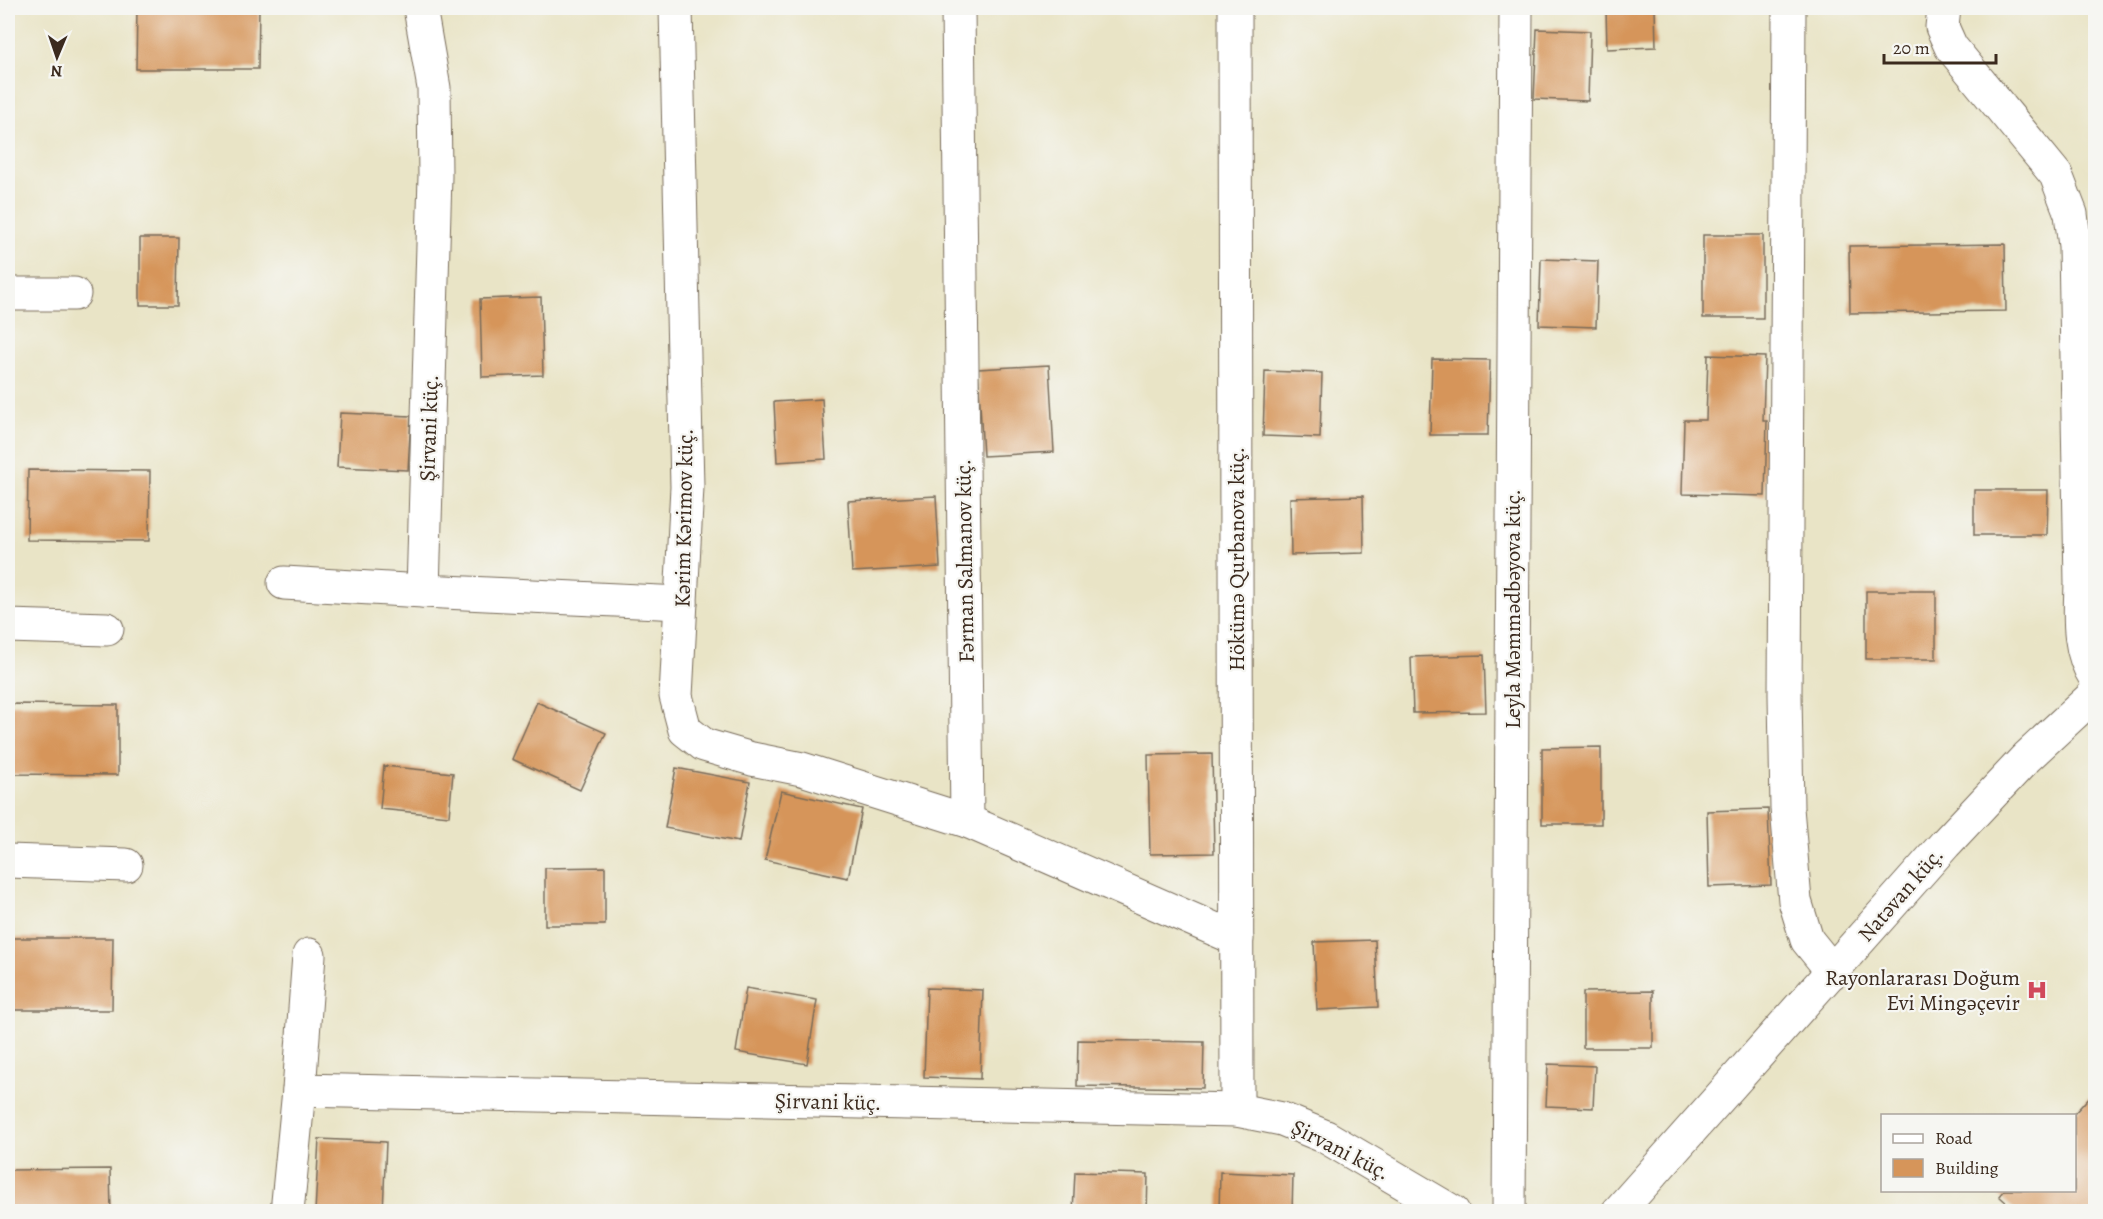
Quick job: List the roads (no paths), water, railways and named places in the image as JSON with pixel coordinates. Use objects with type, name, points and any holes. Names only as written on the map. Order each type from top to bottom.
[{"type":"street","name":"Şirvani küç.","points":[[420,8],[434,88],[435,176],[423,591]]},
{"type":"street","name":"Kərim Kərimov küç.","points":[[676,8],[687,487],[676,696],[685,730],[704,745],[752,759],[802,769],[967,821]]},
{"type":"street","name":"Fərman Salmanov küç.","points":[[958,8],[967,821]]},
{"type":"street","name":"Hökümə Qurbanova küç.","points":[[1235,8],[1237,1110]]},
{"type":"street","name":"Leyla Məmmədbəyova küç.","points":[[1509,1212],[1516,8]]},
{"type":"street","points":[[1790,8],[1785,695],[1787,808],[1795,901],[1807,940],[1833,972]]},
{"type":"street","points":[[1944,8],[1942,27],[1951,47],[2056,175],[2071,214],[2075,258],[2080,631],[2087,666],[2096,679]]},
{"type":"street","points":[[8,294],[74,294]]},
{"type":"street","points":[[284,583],[681,603]]},
{"type":"street","points":[[8,626],[107,629]]},
{"type":"street","name":"Natəvan küç.","points":[[1618,1212],[1953,835],[2026,758],[2096,693]]},
{"type":"street","points":[[967,821],[1236,939]]},
{"type":"street","points":[[8,861],[126,865]]},
{"type":"street","points":[[288,1212],[309,955]]},
{"type":"street","name":"Şirvani küç.","points":[[299,1090],[1237,1110],[1282,1119],[1326,1137],[1453,1212]]},
{"type":"place","name":"Rayonlararası Doğum Evi Mingəçevir","points":[[2037,990]]}]
